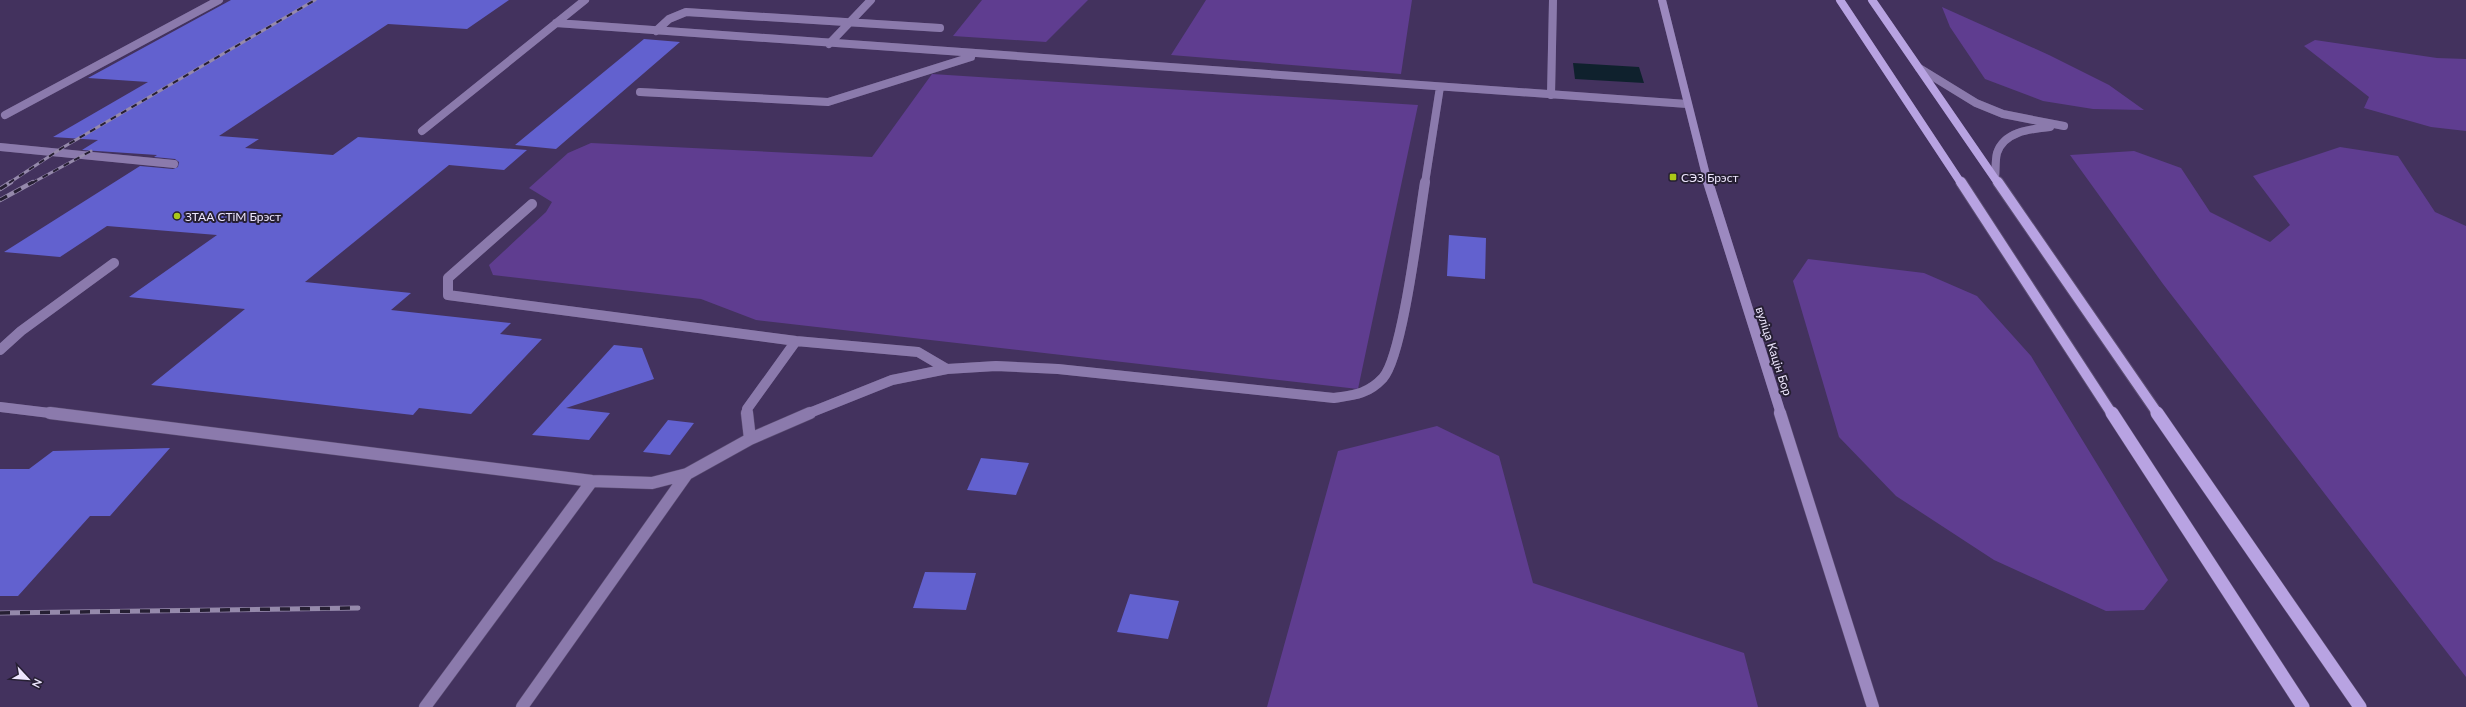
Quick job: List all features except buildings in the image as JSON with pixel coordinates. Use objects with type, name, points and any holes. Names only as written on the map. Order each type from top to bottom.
[{"type":"highway","points":[[1840,0],[1925,127],[2303,707]]},
{"type":"highway","points":[[1872,0],[2360,707]]},
{"type":"main road","name":"вуліца Кацін Бор","points":[[1662,0],[1707,180],[1873,707]]},
{"type":"street","points":[[5,116],[219,0]]},
{"type":"street","points":[[422,131],[585,0]]},
{"type":"street","points":[[829,44],[870,0]]},
{"type":"street","points":[[1552,95],[1553,0]]},
{"type":"street","points":[[656,31],[669,19],[686,12],[940,28]]},
{"type":"street","points":[[556,23],[978,55],[1687,104]]},
{"type":"street","points":[[640,92],[828,102],[978,55]]},
{"type":"street","points":[[1919,68],[1976,103],[2003,114],[2064,126],[2016,133],[2004,141],[1997,152],[1995,178]]},
{"type":"street","points":[[0,407],[592,481],[652,483],[687,474],[750,439],[892,380],[947,369],[996,366],[1058,369],[1334,398],[1365,393],[1384,377],[1395,349],[1406,301],[1440,87]]},
{"type":"street","points":[[0,147],[174,164]]},
{"type":"street","points":[[532,204],[448,278],[448,295],[796,341],[918,352],[947,369]]},
{"type":"street","points":[[0,350],[114,263]]},
{"type":"street","points":[[750,439],[747,409],[796,341]]},
{"type":"street","points":[[522,707],[687,474]]},
{"type":"street","points":[[425,707],[592,481]]},
{"type":"shaded area","points":[[982,0],[1088,0],[1046,42],[953,36]]},
{"type":"shaded area","points":[[1206,0],[1412,0],[1401,74],[1171,55]]},
{"type":"shaded area","points":[[1942,7],[2049,55],[2109,85],[2144,110],[2093,109],[2043,101],[1985,79],[1950,27]]},
{"type":"shaded area","points":[[2315,40],[2437,58],[2466,59],[2466,131],[2431,127],[2364,108],[2369,97],[2304,46]]},
{"type":"shaded area","points":[[932,74],[1418,105],[1358,389],[756,320],[701,299],[493,275],[489,265],[546,212],[552,202],[529,188],[568,153],[591,143],[872,157]]},
{"type":"shaded area","points":[[2340,147],[2398,156],[2435,212],[2466,226],[2466,677],[2163,284],[2070,155],[2134,151],[2181,168],[2210,212],[2270,242],[2290,225],[2253,176]]},
{"type":"shaded area","points":[[1808,259],[1924,273],[1977,296],[2031,356],[2168,580],[2144,610],[2106,611],[1994,560],[1896,496],[1839,437],[1793,281]]},
{"type":"shaded area","points":[[1437,426],[1499,456],[1533,583],[1744,653],[1758,707],[1267,707],[1338,451]]},
{"type":"water","points":[[1573,63],[1639,67],[1644,83],[1575,79]]},
{"type":"railway","points":[[9,183],[62,148],[315,0]]},
{"type":"railway","points":[[32,183],[91,151]]},
{"type":"railway","points":[[0,189],[11,182]]},
{"type":"railway","points":[[0,200],[33,182]]},
{"type":"railway","points":[[0,613],[358,608]]},
{"type":"place","name":"СЭЗ Брэст","points":[[1673,177]]},
{"type":"place","name":"ЗТАА СТіМ Брэст","points":[[177,216]]}]
